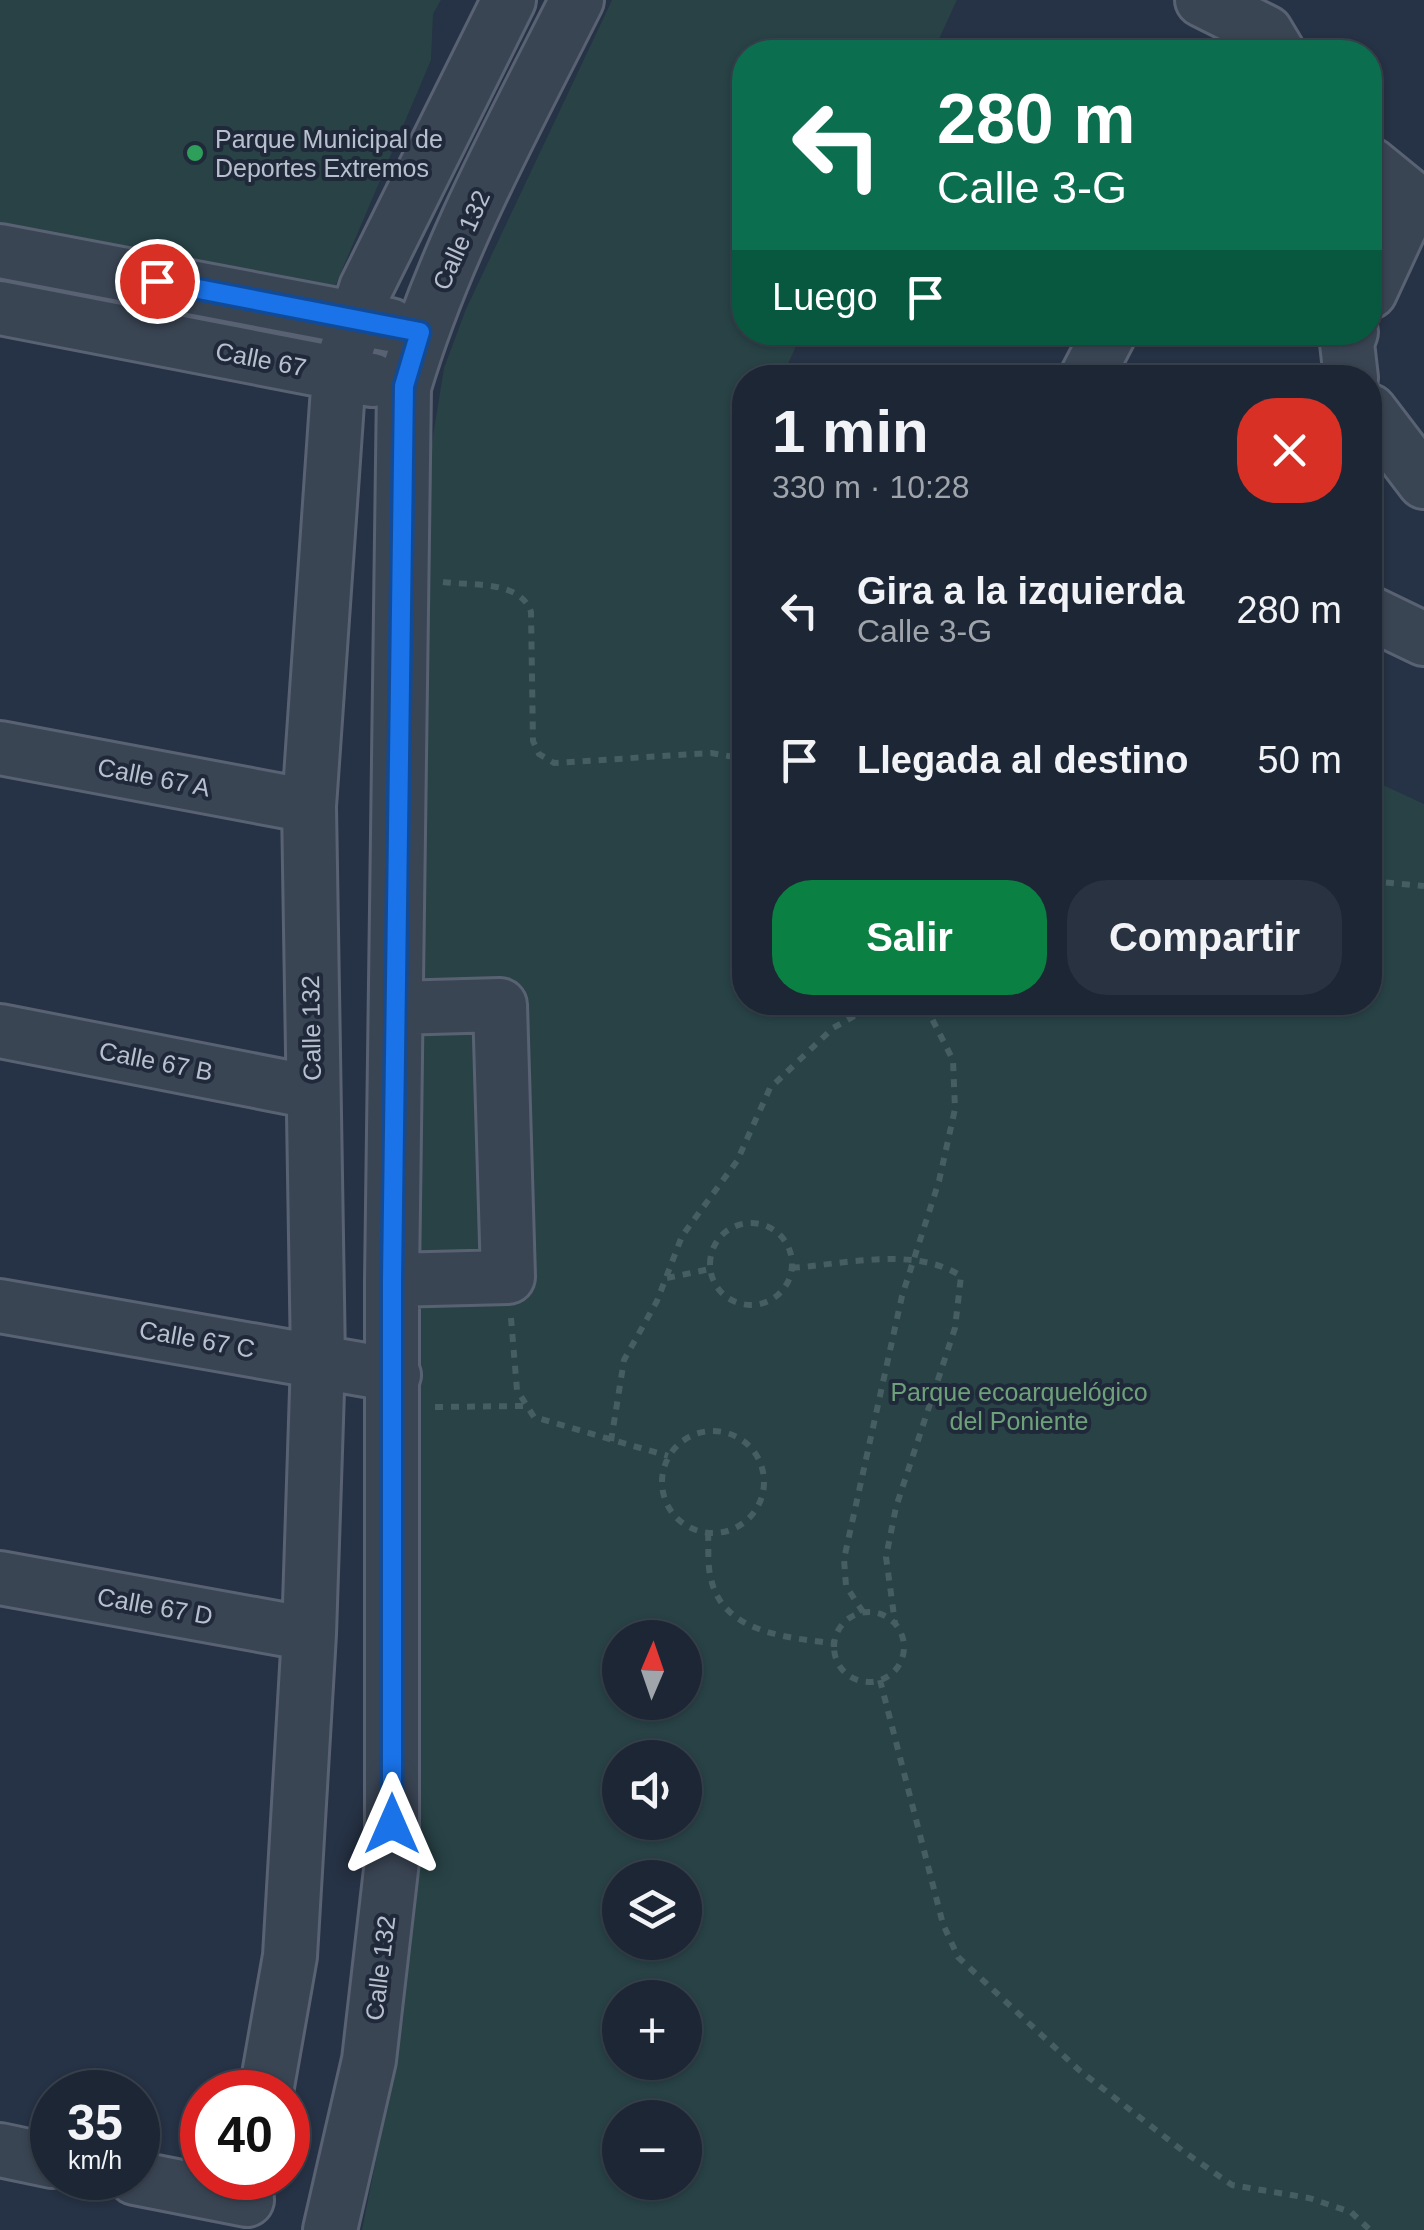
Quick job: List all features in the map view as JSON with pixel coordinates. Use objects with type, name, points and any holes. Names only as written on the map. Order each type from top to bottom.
[{"type":"street","name":"Calle 132","points":[[270,2070],[290,1956],[309,1634],[318,1360],[309,806],[339,374],[366,288],[509,0]]},
{"type":"street","name":"Calle 132","points":[[330,2230],[369,2060],[392,1861],[392,1280],[404,386],[420,332],[496,162],[576,0]]},
{"type":"street","points":[[1202,0],[1258,40]]},
{"type":"street","points":[[1382,174],[1418,204],[1382,270]]},
{"type":"street","points":[[0,251],[420,332]]},
{"type":"street","name":"Calle 67","points":[[0,308],[404,386]]},
{"type":"street","points":[[1382,427],[1424,482]]},
{"type":"street","points":[[1382,620],[1424,639]]},
{"type":"street","name":"Calle 67 A","points":[[0,748],[309,806]]},
{"type":"street","points":[[392,1280],[508,1277],[500,1006],[396,1008]]},
{"type":"street","name":"Calle 67 B","points":[[0,1031],[312,1092]]},
{"type":"street","name":"Calle 67 C","points":[[0,1306],[318,1360],[394,1392]]},
{"type":"street","name":"Calle 67 D","points":[[0,1578],[309,1634]]},
{"type":"street","points":[[0,2150],[30,2156]]},
{"type":"street","points":[[160,2184],[246,2203]]},
{"type":"path","points":[[433,582],[516,590],[526,598],[531,612],[532,741],[540,754],[554,763],[711,753],[732,757]]},
{"type":"path","points":[[1382,882],[1424,886]]},
{"type":"path","points":[[611,1441],[624,1360],[666,1278],[682,1236],[737,1162],[770,1088],[833,1028],[856,1015]]},
{"type":"path","points":[[863,1612],[846,1586],[844,1560],[876,1403],[954,1109],[953,1060],[933,1015]]},
{"type":"path","points":[[752,1222],[766,1225],[787,1243],[792,1268],[782,1292],[772,1300],[746,1305],[723,1294],[710,1270],[716,1242],[726,1231],[752,1222]]},
{"type":"path","points":[[792,1268],[914,1259],[939,1262],[960,1276],[955,1328],[896,1507],[886,1557],[904,1656],[890,1675],[880,1680],[868,1682],[846,1674],[834,1655],[833,1644],[843,1622],[863,1612],[886,1615],[895,1623]]},
{"type":"path","points":[[666,1278],[710,1270]]},
{"type":"path","points":[[508,1277],[517,1390],[524,1406],[534,1417],[668,1456]]},
{"type":"path","points":[[394,1392],[524,1406]]},
{"type":"path","points":[[727,1433],[754,1452],[764,1484],[753,1514],[740,1525],[708,1532],[677,1519],[662,1490],[668,1456],[693,1434],[727,1433]]},
{"type":"path","points":[[708,1532],[710,1580],[723,1607],[744,1624],[785,1638],[833,1644]]},
{"type":"path","points":[[880,1680],[943,1924],[958,1957],[1080,2070],[1232,2185],[1309,2198],[1352,2212],[1370,2230]]},
{"type":"green space","name":"Parque Municipal de Deportes Extremos","points":[[0,0],[441,0],[433,14],[431,60],[334,289],[0,227]]},
{"type":"green space","name":"Parque ecoarquelógico del Poniente","points":[[612,0],[957,0],[939,40],[732,40],[732,345],[797,345],[787,365],[732,365],[732,1015],[1382,1015],[1382,785],[1424,804],[1424,2230],[362,2230],[396,2060],[405,1942],[415,547],[444,368],[466,309]]},
{"type":"place","name":"Parque Municipal de Deportes Extremos","points":[[195,153]]},
{"type":"route","points":[[157,281],[420,332],[404,386],[392,1280],[392,1824]]}]
